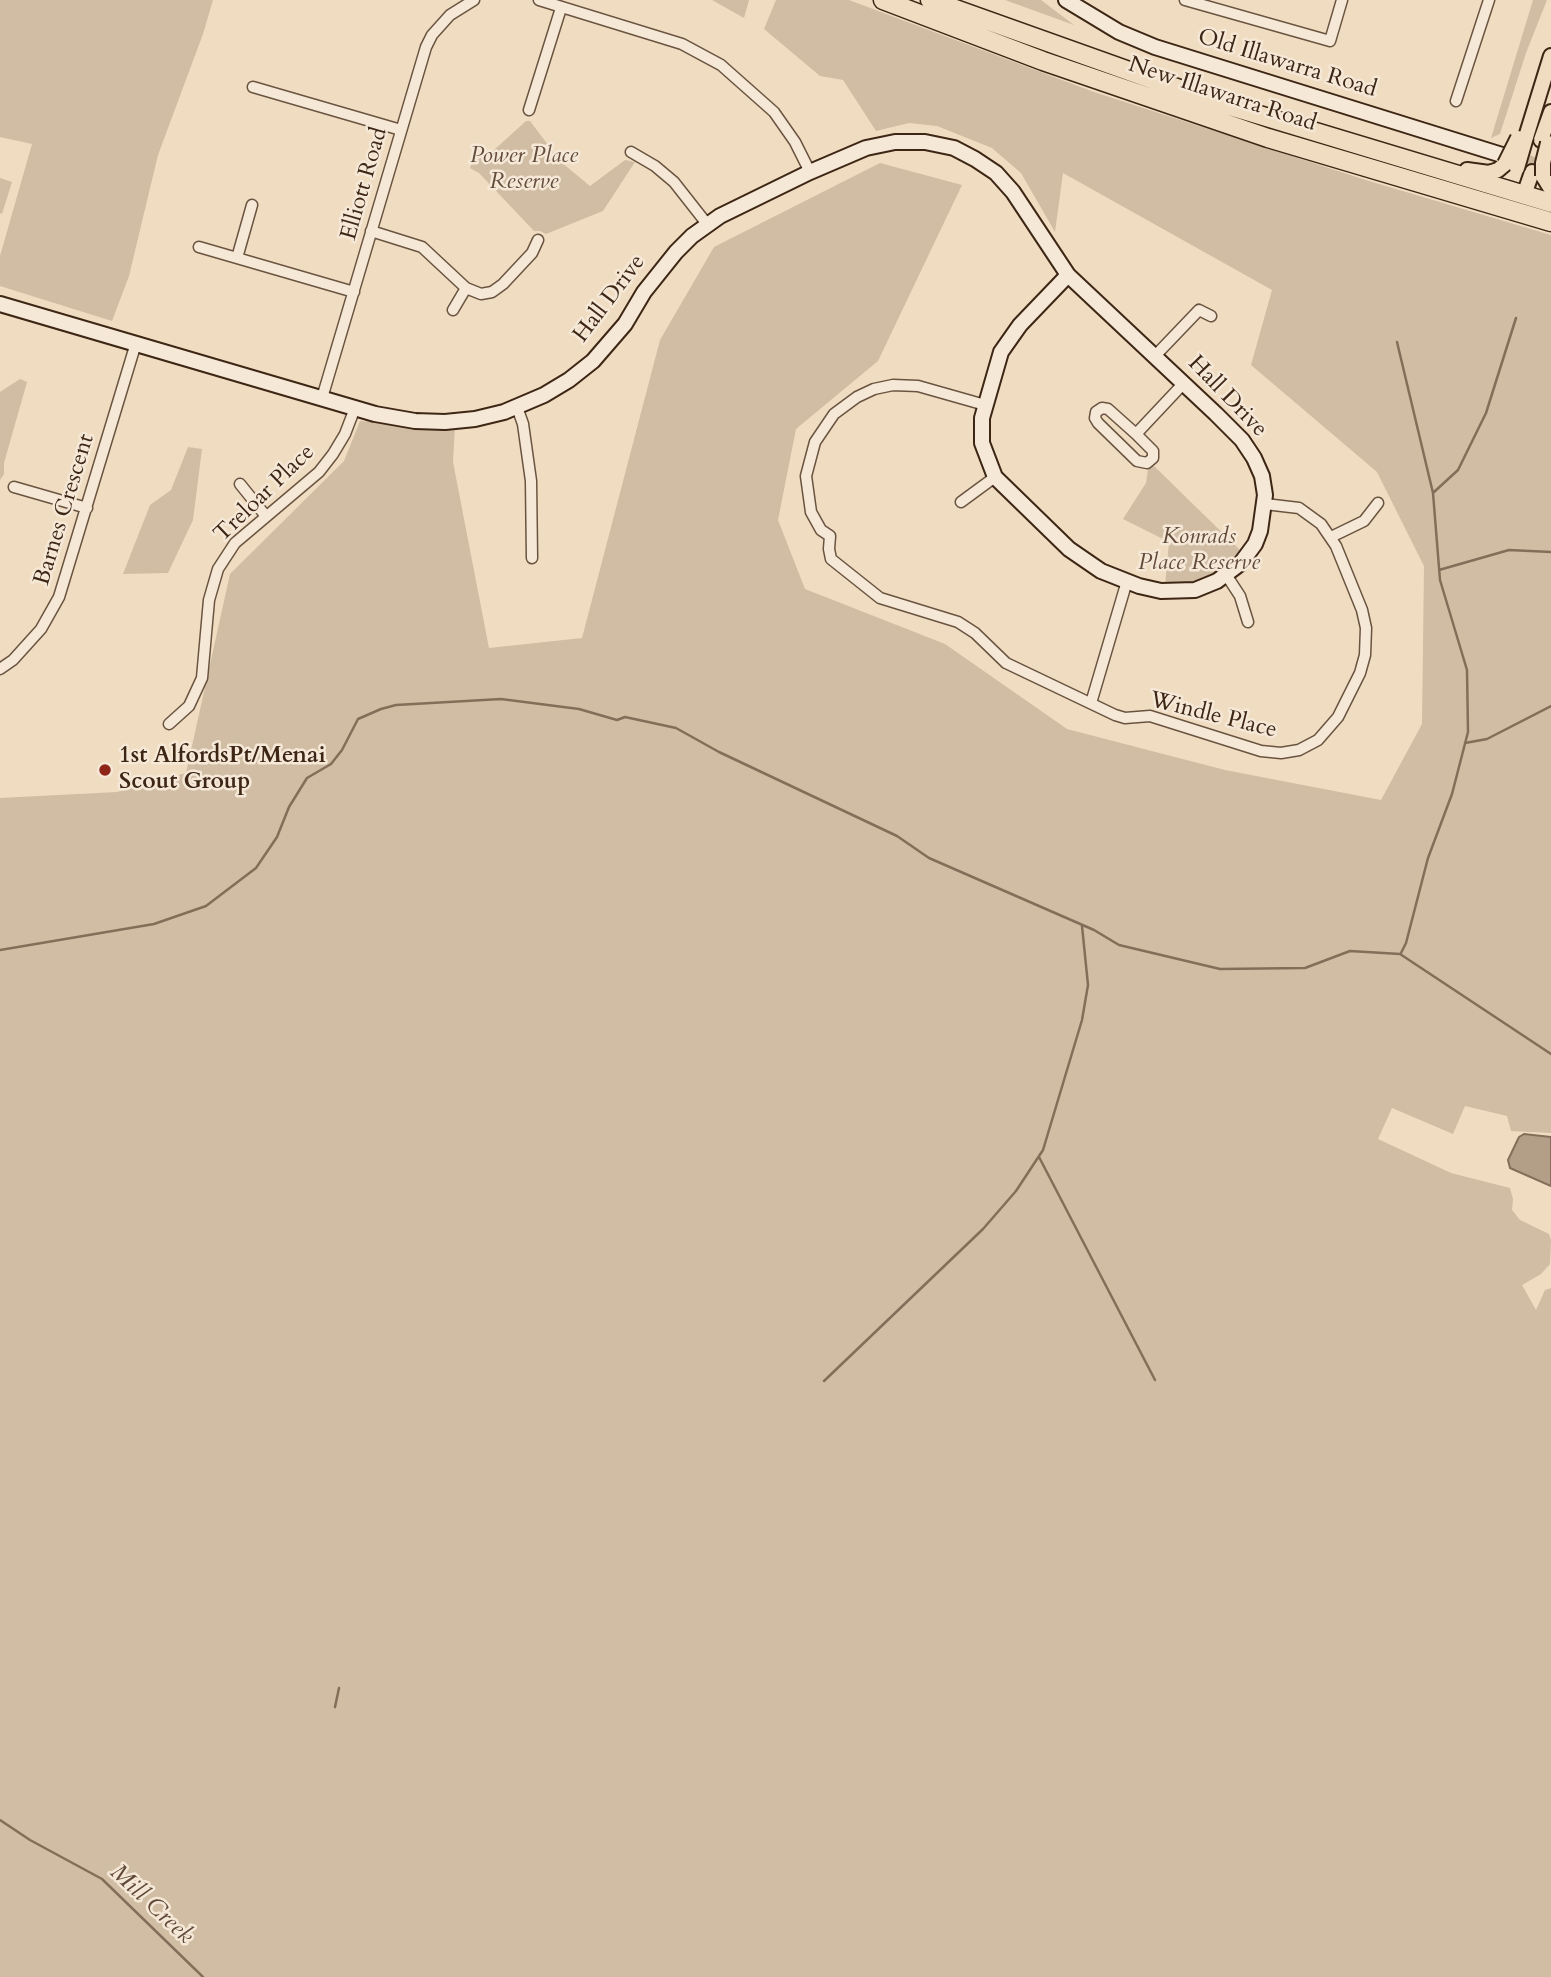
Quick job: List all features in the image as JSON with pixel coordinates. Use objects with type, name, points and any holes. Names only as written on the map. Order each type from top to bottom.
[{"type":"highway","name":"New Illawarra Road","points":[[883,0],[1043,61],[1268,138],[1551,222]]},
{"type":"highway","name":"New Illawarra Road","points":[[930,0],[1213,101],[1551,203]]},
{"type":"highway","points":[[1517,212],[1520,193]]},
{"type":"main road","points":[[1425,164],[1443,162],[1483,173],[1498,170],[1508,162],[1523,136],[1551,56]]},
{"type":"main road","points":[[1551,112],[1544,172],[1551,189]]},
{"type":"main road","points":[[1508,162],[1520,193],[1544,172]]},
{"type":"street","points":[[539,0],[682,44],[721,65],[759,96],[782,122],[810,172]]},
{"type":"street","name":"Old Illawarra Road","points":[[1066,0],[1119,32],[1155,47],[1508,162]]},
{"type":"street","points":[[1185,0],[1330,41],[1342,0]]},
{"type":"street","points":[[1456,101],[1489,0]]},
{"type":"street","name":"Elliott Road","points":[[322,398],[426,47],[440,24],[468,1]]},
{"type":"street","points":[[529,110],[561,8]]},
{"type":"street","points":[[253,87],[401,130]]},
{"type":"street","name":"Hall Drive","points":[[0,304],[399,419],[445,422],[489,416],[517,407],[552,390],[593,361],[625,324],[659,271],[708,224],[810,172],[866,148],[895,142],[925,142],[954,148],[996,173],[1068,275],[1248,448],[1262,476],[1265,503],[1263,520],[1255,544],[1241,564],[1227,576],[1195,590],[1173,592],[1149,589],[1127,581],[1080,559],[995,477],[982,443],[982,418],[1001,352],[1020,326],[1068,275]]},
{"type":"street","points":[[631,152],[655,166],[674,182],[708,224]]},
{"type":"street","points":[[237,258],[252,205]]},
{"type":"street","points":[[371,231],[422,247],[466,288],[481,294],[498,288],[532,253],[538,240]]},
{"type":"street","points":[[200,247],[354,292]]},
{"type":"street","points":[[453,310],[466,288]]},
{"type":"street","points":[[1154,357],[1199,310],[1211,316]]},
{"type":"street","name":"Barnes Crescent","points":[[0,669],[25,648],[52,611],[70,566],[136,344]]},
{"type":"street","points":[[1136,434],[1183,384]]},
{"type":"street","name":"Windle Place","points":[[985,405],[926,388],[902,385],[874,390],[841,407],[815,442],[806,476],[811,512],[821,530],[830,536],[828,549],[831,559],[880,598],[958,622],[975,633],[1006,663],[1120,717],[1150,716],[1270,752],[1299,750],[1318,740],[1338,717],[1363,664],[1366,645],[1362,610],[1331,537],[1321,524],[1307,512],[1292,506],[1265,503]]},
{"type":"street","points":[[517,407],[523,424],[531,481],[532,558]]},
{"type":"street","name":"Treloar Place","points":[[169,724],[189,706],[202,678],[209,600],[218,569],[235,543],[319,472],[345,434],[355,408]]},
{"type":"street","points":[[1107,408],[1136,434],[1153,452],[1149,463],[1139,462],[1127,452],[1096,421],[1096,412],[1107,408]]},
{"type":"street","points":[[961,502],[995,477]]},
{"type":"street","points":[[240,484],[265,515]]},
{"type":"street","points":[[14,487],[88,508]]},
{"type":"street","points":[[1331,537],[1364,521],[1378,503]]},
{"type":"street","points":[[1227,576],[1240,596],[1248,622]]},
{"type":"street","points":[[1091,703],[1127,581]]},
{"type":"green space","points":[[0,0],[213,0],[158,155],[129,276],[112,321],[0,286],[0,256],[32,144],[0,137]]},
{"type":"green space","points":[[712,0],[749,0],[744,18]]},
{"type":"green space","points":[[776,0],[849,0],[1094,92],[1369,181],[1551,235],[1551,1133],[1511,1131],[1507,1116],[1465,1106],[1453,1134],[1392,1108],[1378,1139],[1451,1173],[1510,1188],[1512,1210],[1520,1220],[1549,1234],[1551,1240],[1550,1264],[1541,1274],[1522,1285],[1536,1310],[1545,1290],[1551,1288],[1551,1977],[0,1977],[0,798],[117,792],[186,773],[230,574],[344,461],[360,421],[455,426],[453,462],[489,648],[582,638],[660,340],[714,247],[880,163],[962,185],[878,361],[796,429],[778,520],[805,589],[945,644],[1067,729],[1225,770],[1381,800],[1422,724],[1424,566],[1377,472],[1251,365],[1272,290],[1063,173],[1055,232],[1021,173],[992,148],[937,126],[909,123],[876,131],[843,80],[820,76],[764,29]]},
{"type":"green space","points":[[1005,0],[1041,0],[1074,25]]},
{"type":"green space","points":[[1533,0],[1547,0],[1526,53],[1500,134],[1491,138]]},
{"type":"green space","name":"Power Place Reserve","points":[[526,121],[530,121],[561,162],[590,186],[625,160],[635,162],[603,211],[546,234],[534,231],[479,173],[470,168],[472,163],[494,150]]},
{"type":"green space","points":[[0,178],[12,182],[2,214],[0,213]]},
{"type":"green space","points":[[20,379],[27,382],[4,463],[4,474],[0,480],[0,392]]},
{"type":"green space","points":[[188,447],[202,449],[193,520],[168,573],[123,574],[150,505],[171,490]]},
{"type":"green space","name":"Konrads Place Reserve","points":[[1154,466],[1242,552],[1210,579],[1180,586],[1165,586],[1169,542],[1123,519],[1146,483],[1148,469]]},
{"type":"shaded area","points":[[1524,1134],[1551,1137],[1551,1186],[1510,1168],[1508,1160],[1519,1137]]},
{"type":"waterway","points":[[1434,492],[1458,470],[1486,413],[1516,318]]},
{"type":"waterway","points":[[1397,342],[1433,493],[1440,580],[1467,670],[1468,732],[1452,794],[1428,858],[1401,953]]},
{"type":"waterway","points":[[1439,570],[1509,550],[1551,552]]},
{"type":"waterway","points":[[0,950],[154,924],[206,906],[256,868],[277,837],[289,807],[307,778],[331,764],[342,750],[358,719],[396,705],[501,699],[579,709],[617,720],[625,717],[676,728],[719,752],[897,836],[929,858],[1094,930],[1119,945],[1220,969],[1305,968],[1350,951],[1400,954],[1551,1054]]},
{"type":"waterway","points":[[1465,743],[1487,739],[1551,706]]},
{"type":"waterway","points":[[824,1381],[983,1229],[1016,1191],[1043,1150],[1082,1020],[1088,985],[1082,926]]},
{"type":"waterway","points":[[1039,1157],[1155,1380]]},
{"type":"waterway","points":[[335,1707],[339,1688]]},
{"type":"waterway","name":"Mill Creek","points":[[0,1820],[30,1840],[102,1879],[203,1977]]},
{"type":"tunnel","points":[[1508,156],[1550,169]]},
{"type":"place","name":"1st AlfordsPt/Menai Scout Group","points":[[105,770]]}]
